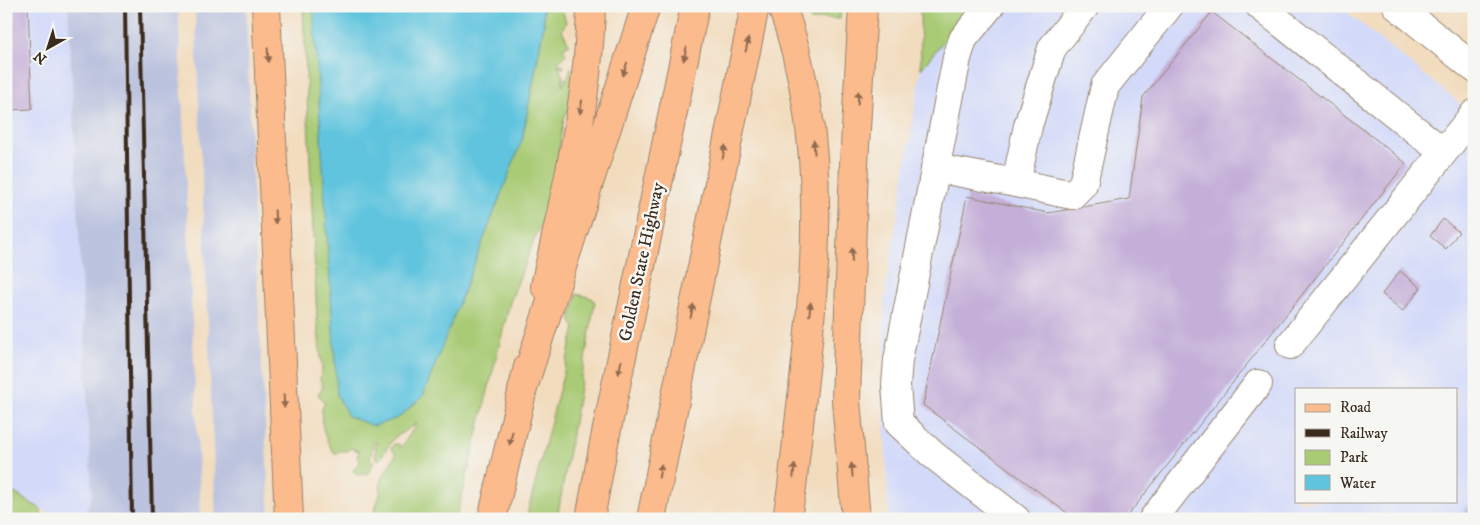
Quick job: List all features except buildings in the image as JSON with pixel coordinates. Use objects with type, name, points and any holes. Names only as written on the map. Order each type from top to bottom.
[{"type":"main road","points":[[266,6],[289,519]]},
{"type":"main road","points":[[492,519],[575,145],[587,69],[591,6]]},
{"type":"main road","points":[[522,390],[646,6]]},
{"type":"main road","name":"Golden State Highway","points":[[590,519],[604,443],[695,6]]},
{"type":"main road","points":[[651,519],[755,6]]},
{"type":"main road","points":[[782,6],[809,110],[816,195],[815,263],[787,519]]},
{"type":"main road","points":[[856,519],[846,400],[854,164],[863,6]]},
{"type":"street","points":[[990,6],[963,39],[957,58],[898,360],[896,384],[899,423],[932,454],[1016,519]]},
{"type":"street","points":[[1016,183],[1028,126],[1052,48],[1085,6]]},
{"type":"street","points":[[935,168],[1072,195],[1083,184],[1105,86],[1169,6]]},
{"type":"street","points":[[1260,6],[1443,152]]},
{"type":"street","points":[[1397,6],[1474,68]]},
{"type":"street","points":[[1290,345],[1474,114]]},
{"type":"street","points":[[1153,519],[1258,384]]},
{"type":"shaded area","points":[[6,6],[68,6],[92,496],[82,519],[59,519],[6,488]]},
{"type":"shaded area","points":[[68,6],[178,6],[201,519],[82,519],[92,496]]},
{"type":"shaded area","points":[[195,6],[246,6],[253,201],[270,519],[216,519]]},
{"type":"shaded area","points":[[972,6],[1339,6],[1474,115],[1474,498],[1457,519],[889,519],[884,418],[884,300],[921,69]]},
{"type":"shaded area","points":[[1474,498],[1474,519],[1457,519],[1463,511]]},
{"type":"green space","points":[[303,6],[313,6],[522,140],[544,24],[543,6],[561,6],[566,22],[562,30],[569,44],[563,49],[566,54],[558,63],[563,65],[564,68],[557,65],[563,75],[562,86],[565,81],[564,78],[567,79],[571,67],[574,71],[570,107],[564,118],[551,197],[510,302],[456,519],[366,519],[373,516],[380,494],[381,479],[396,454],[391,448],[394,444],[399,444],[401,448],[417,423],[394,438],[379,460],[375,457],[376,442],[373,444],[370,460],[374,462],[367,474],[358,475],[353,471],[360,461],[357,458],[359,451],[349,448],[348,451],[339,451],[336,454],[332,450],[323,429],[322,408],[325,403],[318,394],[323,387],[320,379],[322,369],[317,320]]},
{"type":"green space","points":[[807,6],[841,6],[840,19],[822,18],[811,21]]},
{"type":"green space","points":[[920,6],[972,6],[921,69]]},
{"type":"green space","points":[[577,294],[592,298],[595,302],[557,519],[526,519],[575,328],[570,320]]},
{"type":"green space","points":[[6,488],[41,509],[41,519],[6,519]]},
{"type":"water","points":[[313,6],[543,6],[544,24],[522,140],[423,396],[398,418],[373,426],[348,416],[337,395]]},
{"type":"railway","points":[[125,6],[132,519]]},
{"type":"railway","points":[[140,6],[152,519]]}]
